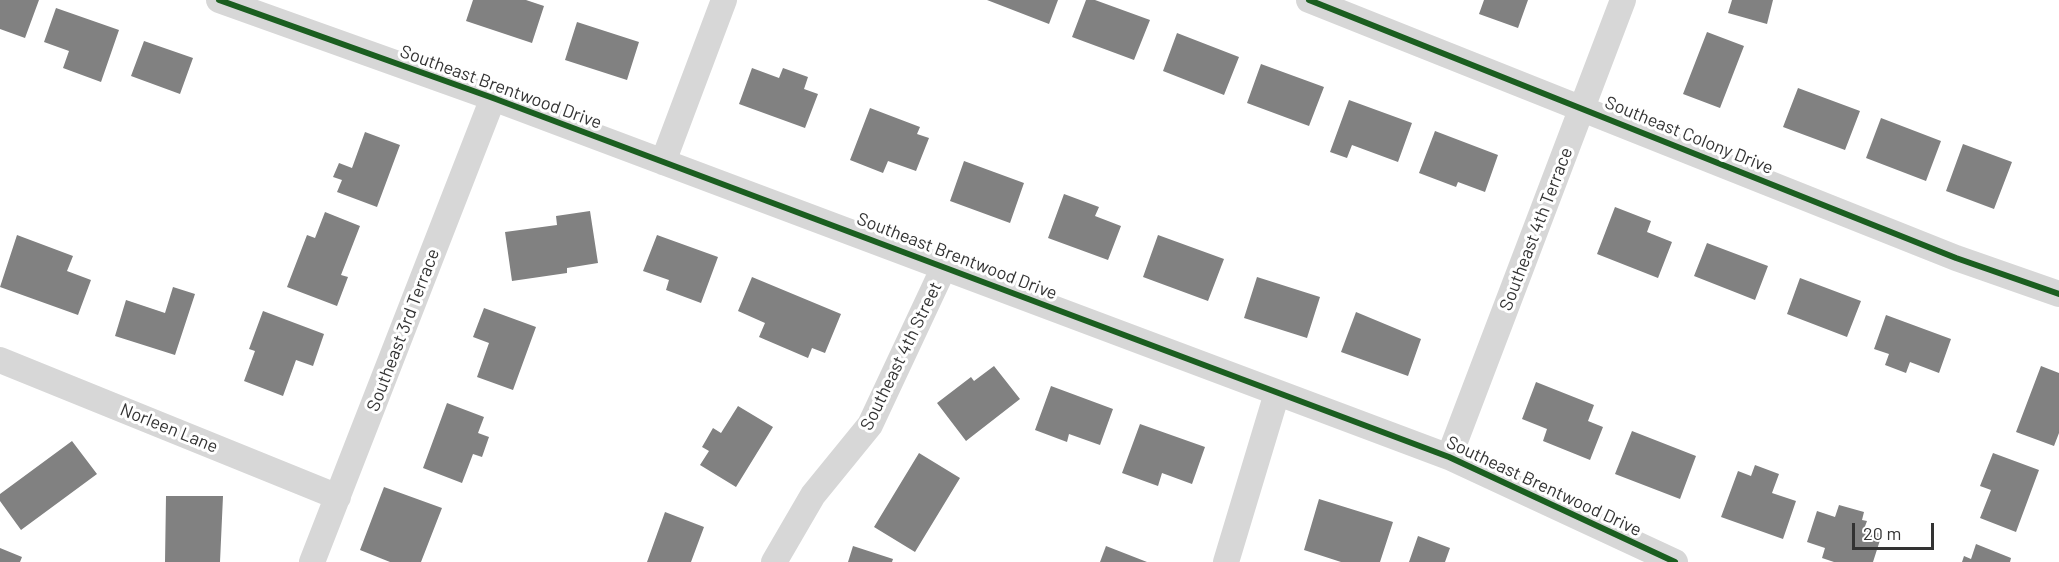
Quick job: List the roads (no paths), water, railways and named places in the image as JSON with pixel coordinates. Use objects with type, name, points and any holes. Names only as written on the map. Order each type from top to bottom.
[{"type":"street","name":"Southeast Brentwood Drive","points":[[219,0],[493,98],[1449,457],[1665,560]]},
{"type":"street","points":[[663,162],[724,0]]},
{"type":"street","name":"Southeast Colony Drive","points":[[1309,0],[1956,258],[2059,294]]},
{"type":"street","name":"Southeast 4th Terrace","points":[[1449,457],[1623,0]]},
{"type":"street","name":"Southeast 3rd Terrace","points":[[312,562],[493,98]]},
{"type":"street","name":"Southeast 4th Street","points":[[774,562],[813,495],[870,425],[944,267]]},
{"type":"street","name":"Norleen Lane","points":[[0,360],[338,497]]},
{"type":"street","points":[[1226,562],[1277,393]]}]
